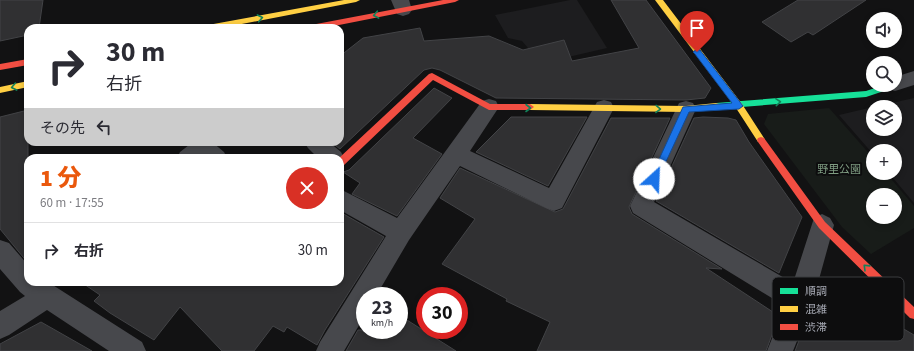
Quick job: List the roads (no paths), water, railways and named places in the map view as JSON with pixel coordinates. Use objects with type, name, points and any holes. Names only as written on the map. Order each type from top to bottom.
[{"type":"main road","points":[[225,24],[312,4],[356,0]]},
{"type":"main road","points":[[327,24],[401,5],[455,0]]},
{"type":"main road","points":[[659,0],[739,106],[757,135],[822,225],[876,277]]},
{"type":"main road","points":[[0,67],[24,63]]},
{"type":"main road","points":[[344,159],[432,76],[488,107],[686,109],[739,106],[866,94],[872,92]]},
{"type":"main road","points":[[0,90],[24,85]]},
{"type":"main road","points":[[904,304],[914,314]]},
{"type":"street","points":[[902,82],[914,78]]},
{"type":"street","points":[[329,351],[401,232],[488,107]]},
{"type":"street","points":[[456,154],[554,201],[604,108]]},
{"type":"street","points":[[686,109],[642,206],[772,284]]},
{"type":"street","points":[[320,146],[328,154]]},
{"type":"street","points":[[344,201],[401,232]]},
{"type":"street","points":[[807,277],[822,225]]},
{"type":"street","points":[[0,251],[24,275]]},
{"type":"street","points":[[0,326],[36,287],[133,351]]},
{"type":"street","points":[[780,351],[784,341]]},
{"type":"park label","name":"野里公園","points":[[839,169]]}]
